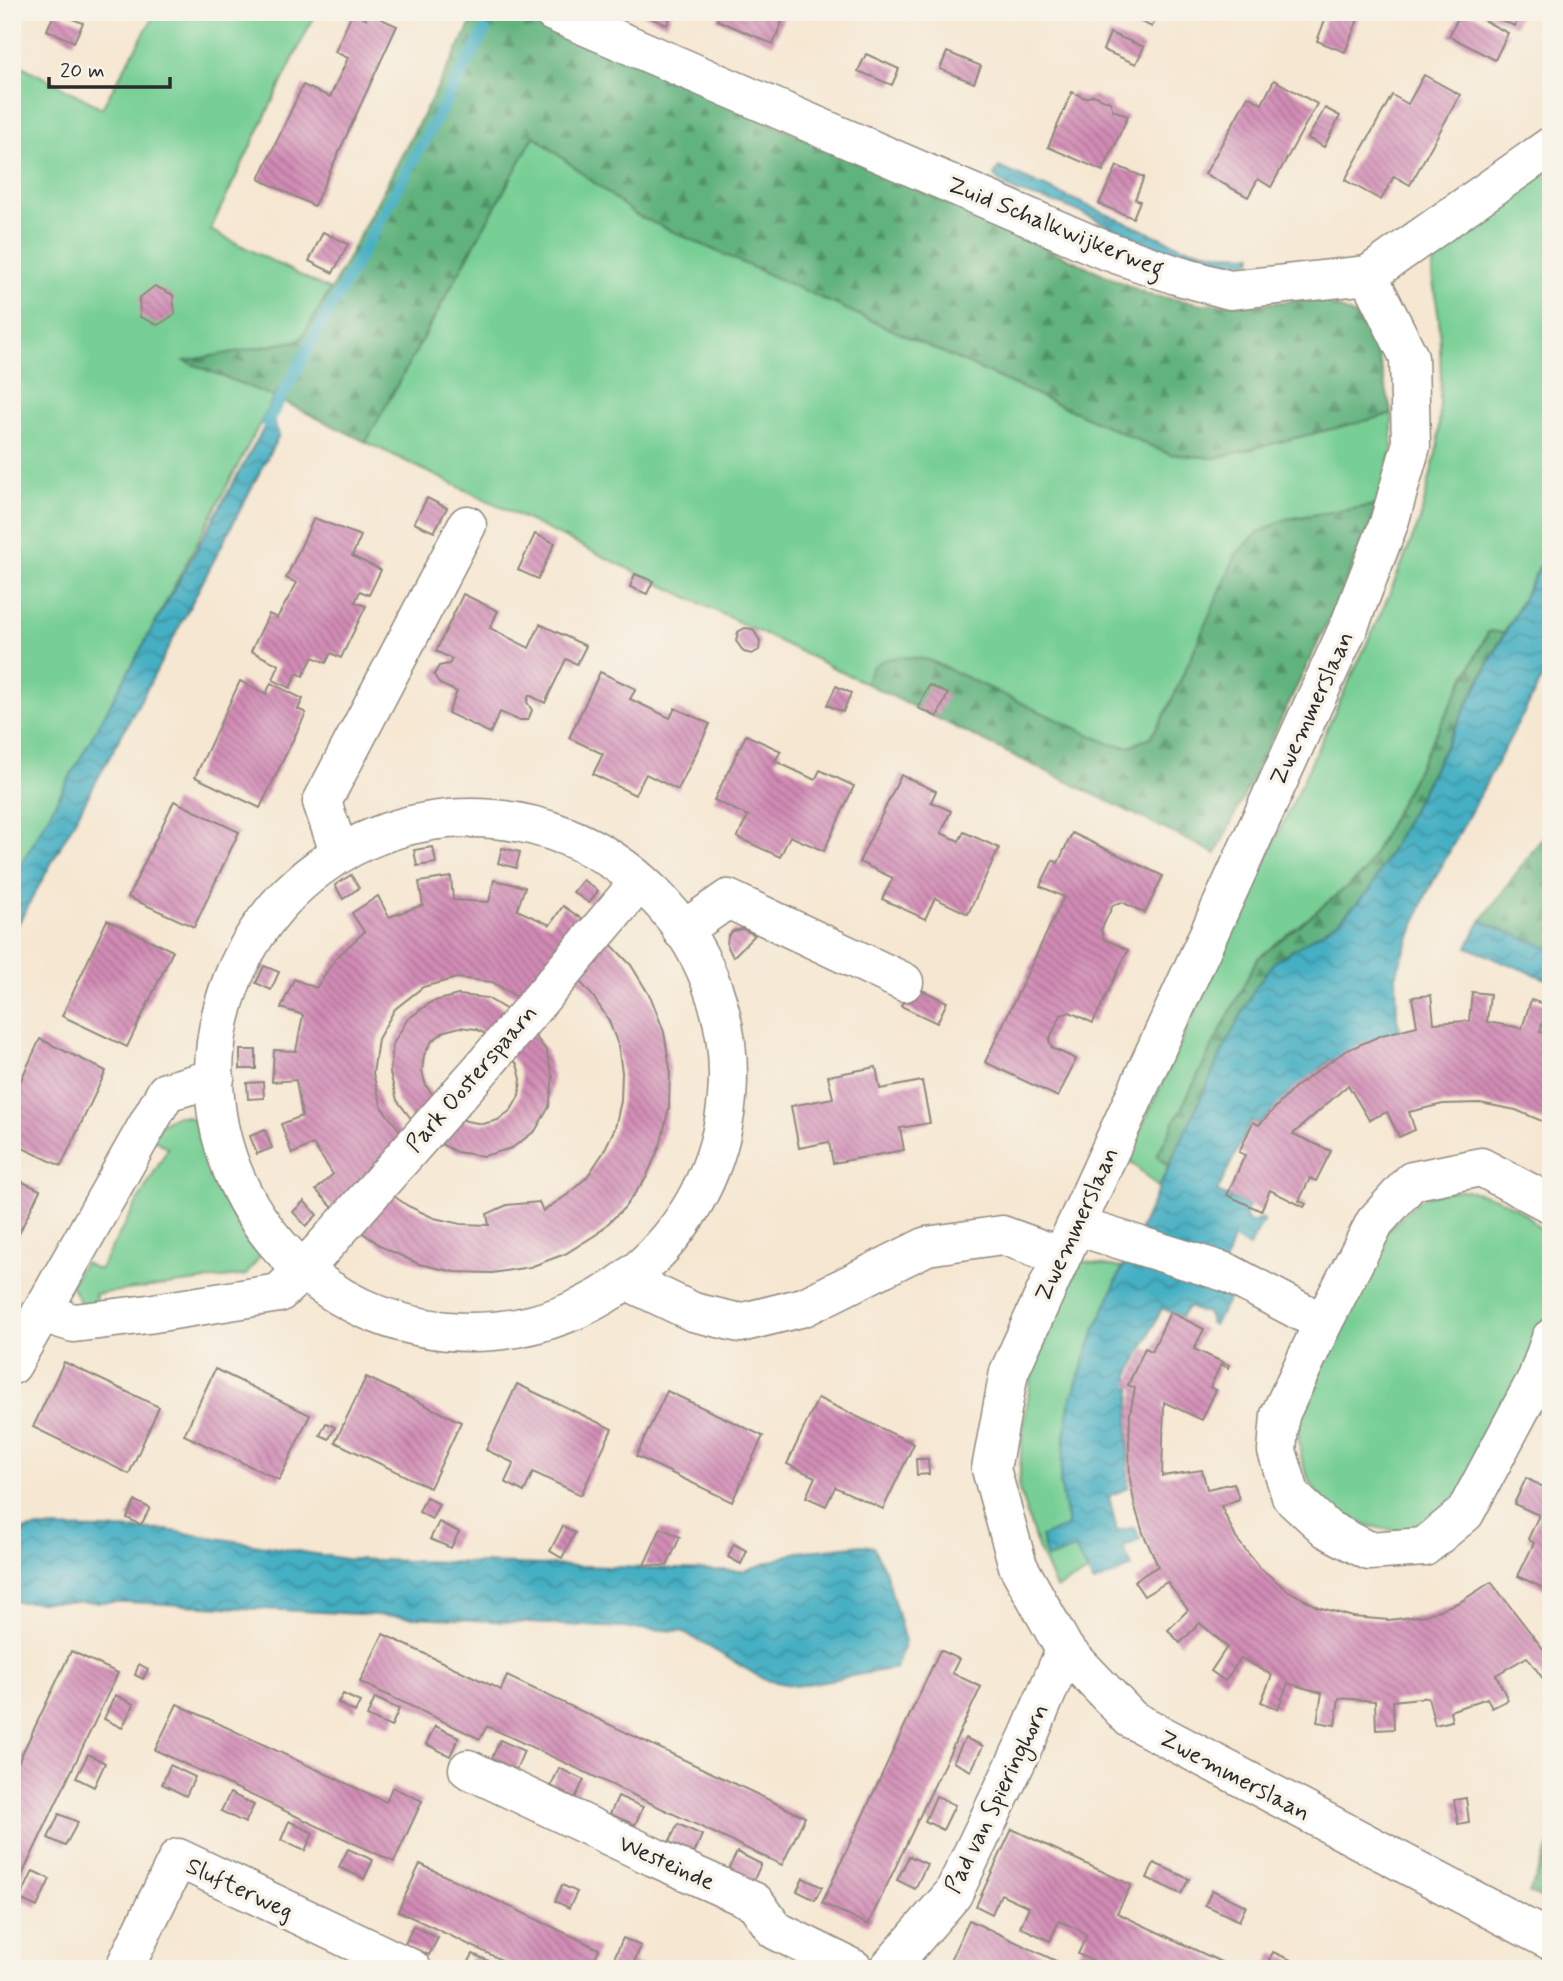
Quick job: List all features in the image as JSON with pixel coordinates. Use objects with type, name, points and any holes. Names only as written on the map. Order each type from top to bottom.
[{"type":"street","name":"Zuid Schalkwijkerweg","points":[[552,12],[1090,244],[1177,275],[1230,290],[1367,275],[1551,146]]},
{"type":"street","name":"Zwemmerslaan","points":[[1367,275],[1409,357],[1411,446],[1389,523],[1350,624],[1009,1372],[991,1469],[1018,1566],[1065,1650],[1131,1719],[1551,1941]]},
{"type":"street","points":[[338,849],[322,802],[467,525]]},
{"type":"street","points":[[457,818],[494,819],[533,828],[573,844],[605,863],[636,886],[682,931],[702,967],[718,1009],[730,1060],[730,1113],[708,1190],[664,1251],[630,1282],[574,1313],[520,1329],[478,1333],[438,1330],[389,1317],[354,1302],[321,1283],[305,1268],[247,1196],[223,1141],[215,1078],[215,1021],[228,968],[269,905],[338,849],[380,832],[457,818]]},
{"type":"street","name":"Park Oosterspaarn","points":[[41,1313],[74,1323],[279,1293],[305,1268],[482,1068],[636,886]]},
{"type":"street","points":[[682,931],[728,899],[904,982]]},
{"type":"street","points":[[12,1365],[166,1092],[215,1078]]},
{"type":"street","points":[[1551,1203],[1481,1167],[1412,1181],[1375,1222],[1322,1323],[1280,1415],[1277,1451],[1291,1496],[1327,1529],[1368,1551],[1424,1548],[1465,1513],[1537,1378],[1551,1338]]},
{"type":"street","points":[[630,1282],[693,1312],[740,1323],[804,1307],[928,1246],[1002,1234],[1068,1241],[1117,1240],[1228,1273],[1322,1323]]},
{"type":"street","name":"Pad van Spieringhorn","points":[[888,1969],[953,1894],[1029,1735],[1065,1650]]},
{"type":"street","name":"Westeinde","points":[[468,1769],[755,1902],[775,1930],[854,1969]]},
{"type":"street","name":"Slufterweg","points":[[124,1969],[178,1858],[412,1969]]},
{"type":"green space","points":[[156,12],[316,12],[210,230],[330,290],[300,341],[186,361],[274,397],[12,893],[12,61],[102,108]]},
{"type":"green space","points":[[477,12],[526,12],[1149,295],[1203,304],[1260,304],[1313,299],[1337,307],[1359,318],[1376,346],[1392,414],[1215,458],[1169,454],[636,215],[534,136],[366,442],[274,397],[185,361],[300,340],[331,290]]},
{"type":"green space","points":[[534,136],[636,215],[1169,454],[1215,458],[1392,414],[1392,452],[1377,505],[1286,519],[1258,533],[1237,553],[1168,709],[1151,737],[1129,747],[1110,744],[874,666],[865,683],[366,442]]},
{"type":"green space","points":[[1551,168],[1551,545],[1504,633],[1488,632],[1364,873],[1257,959],[1157,1156],[1168,1166],[1159,1188],[1127,1158],[1387,600],[1420,520],[1438,444],[1441,377],[1439,319],[1432,274],[1435,256],[1445,243]]},
{"type":"green space","points":[[1377,505],[1372,523],[1328,622],[1216,854],[865,683],[873,667],[885,660],[900,657],[929,660],[1110,744],[1129,747],[1151,737],[1168,709],[1237,553],[1258,533],[1286,519]]},
{"type":"green space","points":[[1489,631],[1504,633],[1370,890],[1339,921],[1269,969],[1168,1166],[1157,1156],[1257,959],[1364,873]]},
{"type":"green space","points":[[1551,826],[1551,950],[1481,921]]},
{"type":"green space","points":[[175,1116],[186,1116],[194,1120],[212,1179],[260,1256],[246,1275],[95,1294],[98,1312],[82,1306],[71,1285],[83,1262],[99,1270],[168,1148],[153,1139],[162,1123]]},
{"type":"green space","points":[[1464,1190],[1504,1201],[1528,1216],[1538,1226],[1551,1256],[1550,1321],[1476,1480],[1434,1520],[1409,1529],[1382,1529],[1344,1515],[1322,1499],[1314,1488],[1307,1476],[1300,1449],[1300,1408],[1375,1241],[1422,1198]]},
{"type":"green space","points":[[1081,1261],[1122,1268],[1095,1330],[1069,1405],[1060,1482],[1075,1549],[1088,1573],[1056,1588],[1038,1548],[1019,1489],[1022,1437],[1031,1378]]},
{"type":"green space","points":[[1551,1842],[1551,1903],[1529,1893]]},
{"type":"water","points":[[999,167],[1182,247],[1223,254],[1253,255],[1251,261],[1192,257],[1150,245],[1072,209],[1008,187],[994,176]]},
{"type":"water","points":[[271,415],[279,435],[150,683],[12,935],[12,881]]},
{"type":"water","points":[[1551,546],[1551,662],[1425,897],[1396,974],[1397,1019],[1401,1031],[1328,1062],[1258,1124],[1251,1121],[1217,1192],[1249,1205],[1245,1216],[1249,1222],[1256,1222],[1259,1218],[1264,1220],[1249,1247],[1233,1238],[1217,1290],[1230,1297],[1214,1325],[1210,1323],[1206,1312],[1188,1307],[1181,1317],[1162,1308],[1128,1378],[1132,1380],[1128,1430],[1128,1488],[1109,1496],[1117,1531],[1135,1527],[1140,1539],[1123,1548],[1132,1567],[1094,1583],[1075,1549],[1047,1559],[1041,1537],[1068,1526],[1060,1482],[1069,1405],[1095,1330],[1122,1268],[1225,1046],[1254,990],[1274,962],[1339,921],[1370,890]]},
{"type":"water","points":[[1481,921],[1551,949],[1551,981],[1467,947]]},
{"type":"water","points":[[41,1528],[166,1530],[346,1559],[744,1571],[798,1552],[863,1545],[873,1547],[886,1572],[905,1642],[896,1668],[796,1686],[765,1680],[682,1631],[128,1602],[12,1602],[12,1531]]},
{"type":"building","points":[[55,12],[83,23],[74,42],[47,30]]},
{"type":"building","points":[[637,12],[672,12],[667,25]]},
{"type":"building","points":[[721,12],[786,12],[773,44],[717,20]]},
{"type":"building","points":[[1119,12],[1158,12],[1152,27]]},
{"type":"building","points":[[1328,12],[1361,12],[1345,52],[1317,41]]},
{"type":"building","points":[[1461,12],[1468,12],[1508,33],[1495,60],[1449,36]]},
{"type":"building","points":[[1481,12],[1521,12],[1515,26]]},
{"type":"building","points":[[352,13],[366,19],[368,13],[397,26],[314,206],[259,179],[303,85],[330,97],[348,58],[335,52]]},
{"type":"building","points":[[1110,33],[1144,47],[1136,64],[1103,50]]},
{"type":"building","points":[[947,52],[981,66],[974,83],[940,69]]},
{"type":"building","points":[[866,54],[899,69],[892,85],[858,71]]},
{"type":"building","points":[[1424,75],[1460,95],[1410,185],[1394,176],[1381,200],[1345,180],[1392,95],[1408,104]]},
{"type":"building","points":[[1274,80],[1317,104],[1271,187],[1258,179],[1248,197],[1205,174],[1248,96],[1262,104]]},
{"type":"building","points":[[1072,92],[1085,98],[1094,95],[1110,102],[1113,110],[1128,116],[1103,171],[1048,147]]},
{"type":"building","points":[[1325,108],[1340,116],[1324,147],[1308,138]]},
{"type":"building","points":[[1117,166],[1144,177],[1135,199],[1140,201],[1133,218],[1099,204]]},
{"type":"building","points":[[323,232],[348,244],[333,273],[309,261]]},
{"type":"building","points":[[155,286],[173,295],[175,314],[158,325],[140,317],[139,298]]},
{"type":"building","points":[[427,498],[447,508],[434,532],[414,523]]},
{"type":"building","points":[[314,518],[361,536],[352,556],[381,570],[369,595],[360,591],[355,602],[366,606],[341,658],[331,653],[326,663],[313,657],[303,676],[297,673],[290,688],[273,680],[279,665],[251,651],[269,614],[277,618],[297,583],[286,578]]},
{"type":"building","points":[[535,534],[555,543],[538,579],[518,570]]},
{"type":"building","points":[[635,574],[653,581],[647,594],[630,587]]},
{"type":"building","points":[[463,594],[498,611],[490,628],[529,648],[540,624],[586,646],[577,664],[566,659],[545,703],[529,695],[527,702],[532,710],[528,720],[518,720],[500,712],[490,733],[448,713],[457,692],[440,684],[434,675],[439,666],[449,664],[452,659],[436,651]]},
{"type":"building","points":[[745,628],[753,629],[760,641],[759,650],[752,654],[744,652],[736,641],[738,632]]},
{"type":"building","points":[[600,672],[636,689],[630,699],[670,718],[675,708],[710,724],[678,790],[646,774],[635,795],[593,774],[603,754],[569,738]]},
{"type":"building","points":[[240,681],[266,694],[271,683],[303,699],[298,709],[306,713],[260,808],[195,777]]},
{"type":"building","points":[[929,685],[948,694],[937,717],[918,708]]},
{"type":"building","points":[[836,686],[851,693],[843,712],[827,705]]},
{"type":"building","points":[[746,735],[781,751],[775,761],[815,780],[820,770],[854,786],[824,851],[790,836],[780,857],[737,837],[748,816],[714,800]]},
{"type":"building","points":[[901,775],[936,791],[931,802],[951,811],[941,833],[959,841],[964,832],[999,848],[968,914],[935,898],[925,919],[882,899],[893,878],[859,862]]},
{"type":"building","points":[[174,801],[239,832],[194,927],[128,897]]},
{"type":"building","points":[[1072,833],[1163,876],[1145,913],[1122,902],[1113,905],[1101,930],[1104,939],[1128,950],[1093,1023],[1070,1012],[1061,1015],[1049,1040],[1052,1048],[1076,1059],[1058,1097],[985,1062],[1064,897],[1040,886],[1053,860],[1058,863]]},
{"type":"building","points":[[433,847],[436,863],[417,866],[414,850]]},
{"type":"building","points":[[502,848],[520,852],[516,868],[498,863]]},
{"type":"building","points":[[351,875],[359,888],[343,899],[335,885]]},
{"type":"building","points":[[451,877],[453,900],[489,902],[494,880],[525,887],[517,910],[550,925],[563,906],[589,924],[524,1001],[492,982],[457,978],[423,987],[395,1009],[378,1039],[373,1074],[382,1108],[405,1137],[338,1213],[316,1190],[333,1174],[313,1144],[292,1154],[281,1124],[302,1116],[296,1080],[272,1082],[274,1050],[296,1051],[303,1015],[281,1008],[294,979],[316,988],[336,958],[364,932],[352,913],[378,896],[389,917],[423,905],[419,882]]},
{"type":"building","points":[[583,880],[598,891],[589,903],[573,892]]},
{"type":"building","points":[[107,920],[173,951],[127,1047],[62,1016]]},
{"type":"building","points":[[743,929],[755,935],[733,957],[727,945],[728,936],[733,931]]},
{"type":"building","points":[[604,937],[631,965],[651,998],[664,1032],[670,1069],[669,1107],[661,1143],[646,1178],[624,1208],[597,1234],[565,1254],[530,1267],[492,1273],[455,1272],[419,1264],[384,1248],[353,1226],[385,1190],[408,1206],[434,1218],[461,1224],[489,1225],[487,1214],[507,1205],[539,1202],[543,1211],[587,1177],[615,1128],[621,1101],[622,1072],[618,1045],[608,1019],[592,995],[573,974]]},
{"type":"building","points":[[264,966],[279,972],[271,990],[256,983]]},
{"type":"building","points":[[911,985],[947,1002],[937,1023],[901,1006]]},
{"type":"building","points":[[1472,992],[1490,994],[1487,1022],[1522,1028],[1531,1000],[1548,1005],[1540,1032],[1551,1036],[1551,1125],[1516,1110],[1480,1103],[1443,1104],[1409,1112],[1415,1130],[1399,1137],[1387,1112],[1369,1120],[1348,1085],[1293,1134],[1331,1151],[1316,1181],[1310,1178],[1299,1201],[1306,1204],[1304,1207],[1270,1190],[1261,1211],[1227,1195],[1245,1155],[1239,1152],[1253,1122],[1259,1125],[1295,1087],[1345,1051],[1382,1035],[1417,1026],[1412,997],[1431,995],[1434,1023],[1469,1021]]},
{"type":"building","points":[[458,995],[487,998],[512,1013],[491,1037],[476,1029],[460,1027],[445,1031],[432,1041],[424,1055],[422,1071],[426,1086],[437,1100],[415,1124],[397,1100],[390,1073],[393,1044],[407,1020],[431,1002]]},
{"type":"building","points":[[527,1026],[546,1050],[553,1077],[549,1107],[535,1131],[512,1148],[484,1156],[456,1152],[430,1138],[451,1113],[466,1121],[483,1124],[498,1120],[511,1110],[519,1096],[521,1079],[517,1064],[506,1051]]},
{"type":"building","points":[[40,1039],[106,1071],[61,1166],[12,1143],[12,1099]]},
{"type":"building","points":[[240,1050],[256,1050],[256,1069],[240,1069]]},
{"type":"building","points":[[876,1067],[880,1089],[922,1081],[930,1123],[900,1128],[904,1150],[833,1163],[829,1142],[799,1148],[791,1106],[833,1098],[828,1076]]},
{"type":"building","points":[[263,1082],[264,1098],[248,1099],[247,1083]]},
{"type":"building","points":[[265,1130],[272,1148],[257,1154],[250,1136]]},
{"type":"building","points":[[12,1177],[40,1190],[12,1248]]},
{"type":"building","points":[[304,1201],[317,1215],[306,1226],[293,1212]]},
{"type":"building","points":[[1170,1312],[1204,1329],[1194,1349],[1229,1365],[1228,1368],[1221,1364],[1210,1387],[1216,1390],[1202,1420],[1164,1402],[1162,1476],[1202,1470],[1207,1489],[1234,1483],[1239,1499],[1221,1506],[1236,1538],[1259,1567],[1287,1590],[1318,1607],[1353,1617],[1389,1620],[1426,1615],[1460,1602],[1491,1582],[1551,1659],[1551,1675],[1544,1680],[1527,1657],[1496,1675],[1508,1700],[1492,1708],[1487,1698],[1450,1711],[1452,1721],[1435,1725],[1428,1697],[1393,1701],[1394,1729],[1376,1730],[1375,1701],[1339,1698],[1335,1725],[1317,1722],[1322,1693],[1288,1683],[1278,1709],[1261,1702],[1272,1675],[1241,1658],[1225,1681],[1211,1671],[1227,1647],[1200,1623],[1180,1643],[1168,1630],[1188,1610],[1167,1582],[1144,1596],[1134,1581],[1158,1566],[1135,1507],[1130,1480],[1129,1447],[1130,1413],[1135,1388],[1128,1385],[1145,1348],[1152,1351]]},
{"type":"building","points":[[64,1362],[159,1407],[129,1474],[33,1427]]},
{"type":"building","points":[[215,1369],[310,1415],[279,1480],[184,1435]]},
{"type":"building","points":[[366,1377],[461,1422],[430,1488],[335,1442]]},
{"type":"building","points":[[517,1384],[612,1429],[581,1495],[533,1472],[524,1492],[505,1482],[514,1463],[486,1450]]},
{"type":"building","points":[[667,1391],[763,1436],[732,1502],[636,1456]]},
{"type":"building","points":[[818,1398],[914,1444],[883,1509],[835,1487],[826,1506],[806,1497],[815,1477],[787,1464]]},
{"type":"building","points":[[326,1423],[335,1427],[329,1439],[320,1435]]},
{"type":"building","points":[[916,1459],[928,1459],[929,1474],[917,1475]]},
{"type":"building","points":[[1526,1478],[1551,1491],[1551,1592],[1518,1576],[1534,1543],[1528,1539],[1539,1515],[1514,1504]]},
{"type":"building","points":[[426,1497],[439,1504],[432,1519],[419,1512]]},
{"type":"building","points":[[135,1501],[150,1508],[141,1525],[127,1518]]},
{"type":"building","points":[[439,1522],[459,1532],[451,1548],[430,1539]]},
{"type":"building","points":[[563,1526],[575,1533],[562,1558],[550,1551]]},
{"type":"building","points":[[661,1528],[680,1537],[667,1566],[644,1565]]},
{"type":"building","points":[[734,1544],[747,1551],[741,1564],[728,1557]]},
{"type":"building","points":[[383,1634],[501,1690],[507,1676],[805,1817],[782,1865],[487,1726],[480,1739],[360,1682]]},
{"type":"building","points":[[940,1650],[959,1659],[952,1673],[981,1687],[868,1925],[822,1903]]},
{"type":"building","points":[[71,1651],[118,1673],[12,1896],[12,1775]]},
{"type":"building","points":[[139,1664],[148,1669],[143,1679],[135,1675]]},
{"type":"building","points":[[343,1694],[360,1702],[355,1712],[338,1703]]},
{"type":"building","points":[[115,1695],[134,1704],[122,1728],[104,1719]]},
{"type":"building","points":[[375,1698],[399,1709],[391,1727],[367,1716]]},
{"type":"building","points":[[177,1704],[386,1802],[392,1787],[422,1801],[394,1862],[155,1750]]},
{"type":"building","points":[[435,1726],[459,1737],[450,1756],[426,1744]]},
{"type":"building","points":[[965,1738],[983,1746],[971,1771],[953,1762]]},
{"type":"building","points":[[500,1740],[524,1751],[516,1770],[492,1758]]},
{"type":"building","points":[[88,1754],[105,1763],[94,1787],[76,1778]]},
{"type":"building","points":[[170,1765],[195,1777],[186,1796],[162,1784]]},
{"type":"building","points":[[559,1768],[584,1780],[575,1798],[551,1786]]},
{"type":"building","points":[[230,1793],[254,1805],[245,1823],[221,1811]]},
{"type":"building","points":[[618,1796],[643,1807],[635,1825],[610,1814]]},
{"type":"building","points":[[936,1796],[955,1805],[943,1830],[925,1821]]},
{"type":"building","points":[[1466,1798],[1469,1822],[1458,1824],[1454,1800]]},
{"type":"building","points":[[59,1814],[78,1822],[65,1846],[48,1838]]},
{"type":"building","points":[[289,1821],[313,1833],[305,1851],[281,1840]]},
{"type":"building","points":[[678,1824],[702,1835],[694,1854],[669,1842]]},
{"type":"building","points":[[1012,1829],[1131,1885],[1117,1913],[1236,1969],[1109,1969],[1078,1954],[1087,1935],[1073,1927],[1059,1921],[1050,1941],[1020,1927],[1029,1907],[1001,1894],[992,1914],[976,1906]]},
{"type":"building","points":[[348,1849],[373,1860],[364,1879],[339,1867]]},
{"type":"building","points":[[737,1852],[761,1864],[753,1882],[728,1870]]},
{"type":"building","points":[[909,1856],[927,1864],[915,1889],[897,1880]]},
{"type":"building","points":[[1154,1863],[1189,1879],[1181,1894],[1147,1878]]},
{"type":"building","points":[[420,1864],[599,1949],[590,1969],[521,1969],[398,1911]]},
{"type":"building","points":[[33,1871],[50,1879],[37,1907],[20,1899]]},
{"type":"building","points":[[803,1878],[822,1887],[815,1900],[797,1891]]},
{"type":"building","points":[[562,1885],[577,1892],[569,1908],[555,1901]]},
{"type":"building","points":[[1212,1890],[1246,1906],[1239,1921],[1205,1905]]},
{"type":"building","points":[[969,1920],[999,1934],[1073,1969],[946,1969]]},
{"type":"building","points":[[413,1926],[438,1938],[429,1955],[405,1944]]},
{"type":"building","points":[[623,1938],[641,1946],[634,1962],[649,1969],[609,1969]]},
{"type":"building","points":[[1273,1952],[1302,1965],[1309,1969],[1265,1969]]},
{"type":"building","points":[[473,1954],[497,1965],[495,1969],[465,1969]]},
{"type":"waterway","points":[[267,423],[485,31]]}]
